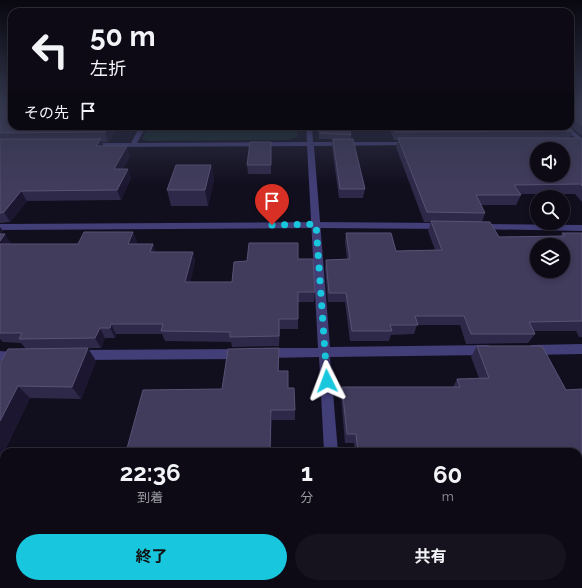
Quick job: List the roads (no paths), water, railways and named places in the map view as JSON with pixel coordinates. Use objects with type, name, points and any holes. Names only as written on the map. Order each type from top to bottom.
[{"type":"street","points":[[133,144],[141,130]]},
{"type":"street","points":[[308,130],[331,448]]},
{"type":"street","points":[[568,130],[582,142]]},
{"type":"street","points":[[574,143],[582,142]]},
{"type":"street","points":[[86,145],[418,143]]},
{"type":"street","points":[[0,227],[316,224],[448,226]]},
{"type":"street","points":[[472,226],[582,228]]},
{"type":"street","points":[[520,350],[582,349]]},
{"type":"street","points":[[64,355],[496,350]]},
{"type":"street","points":[[0,356],[32,356]]}]
